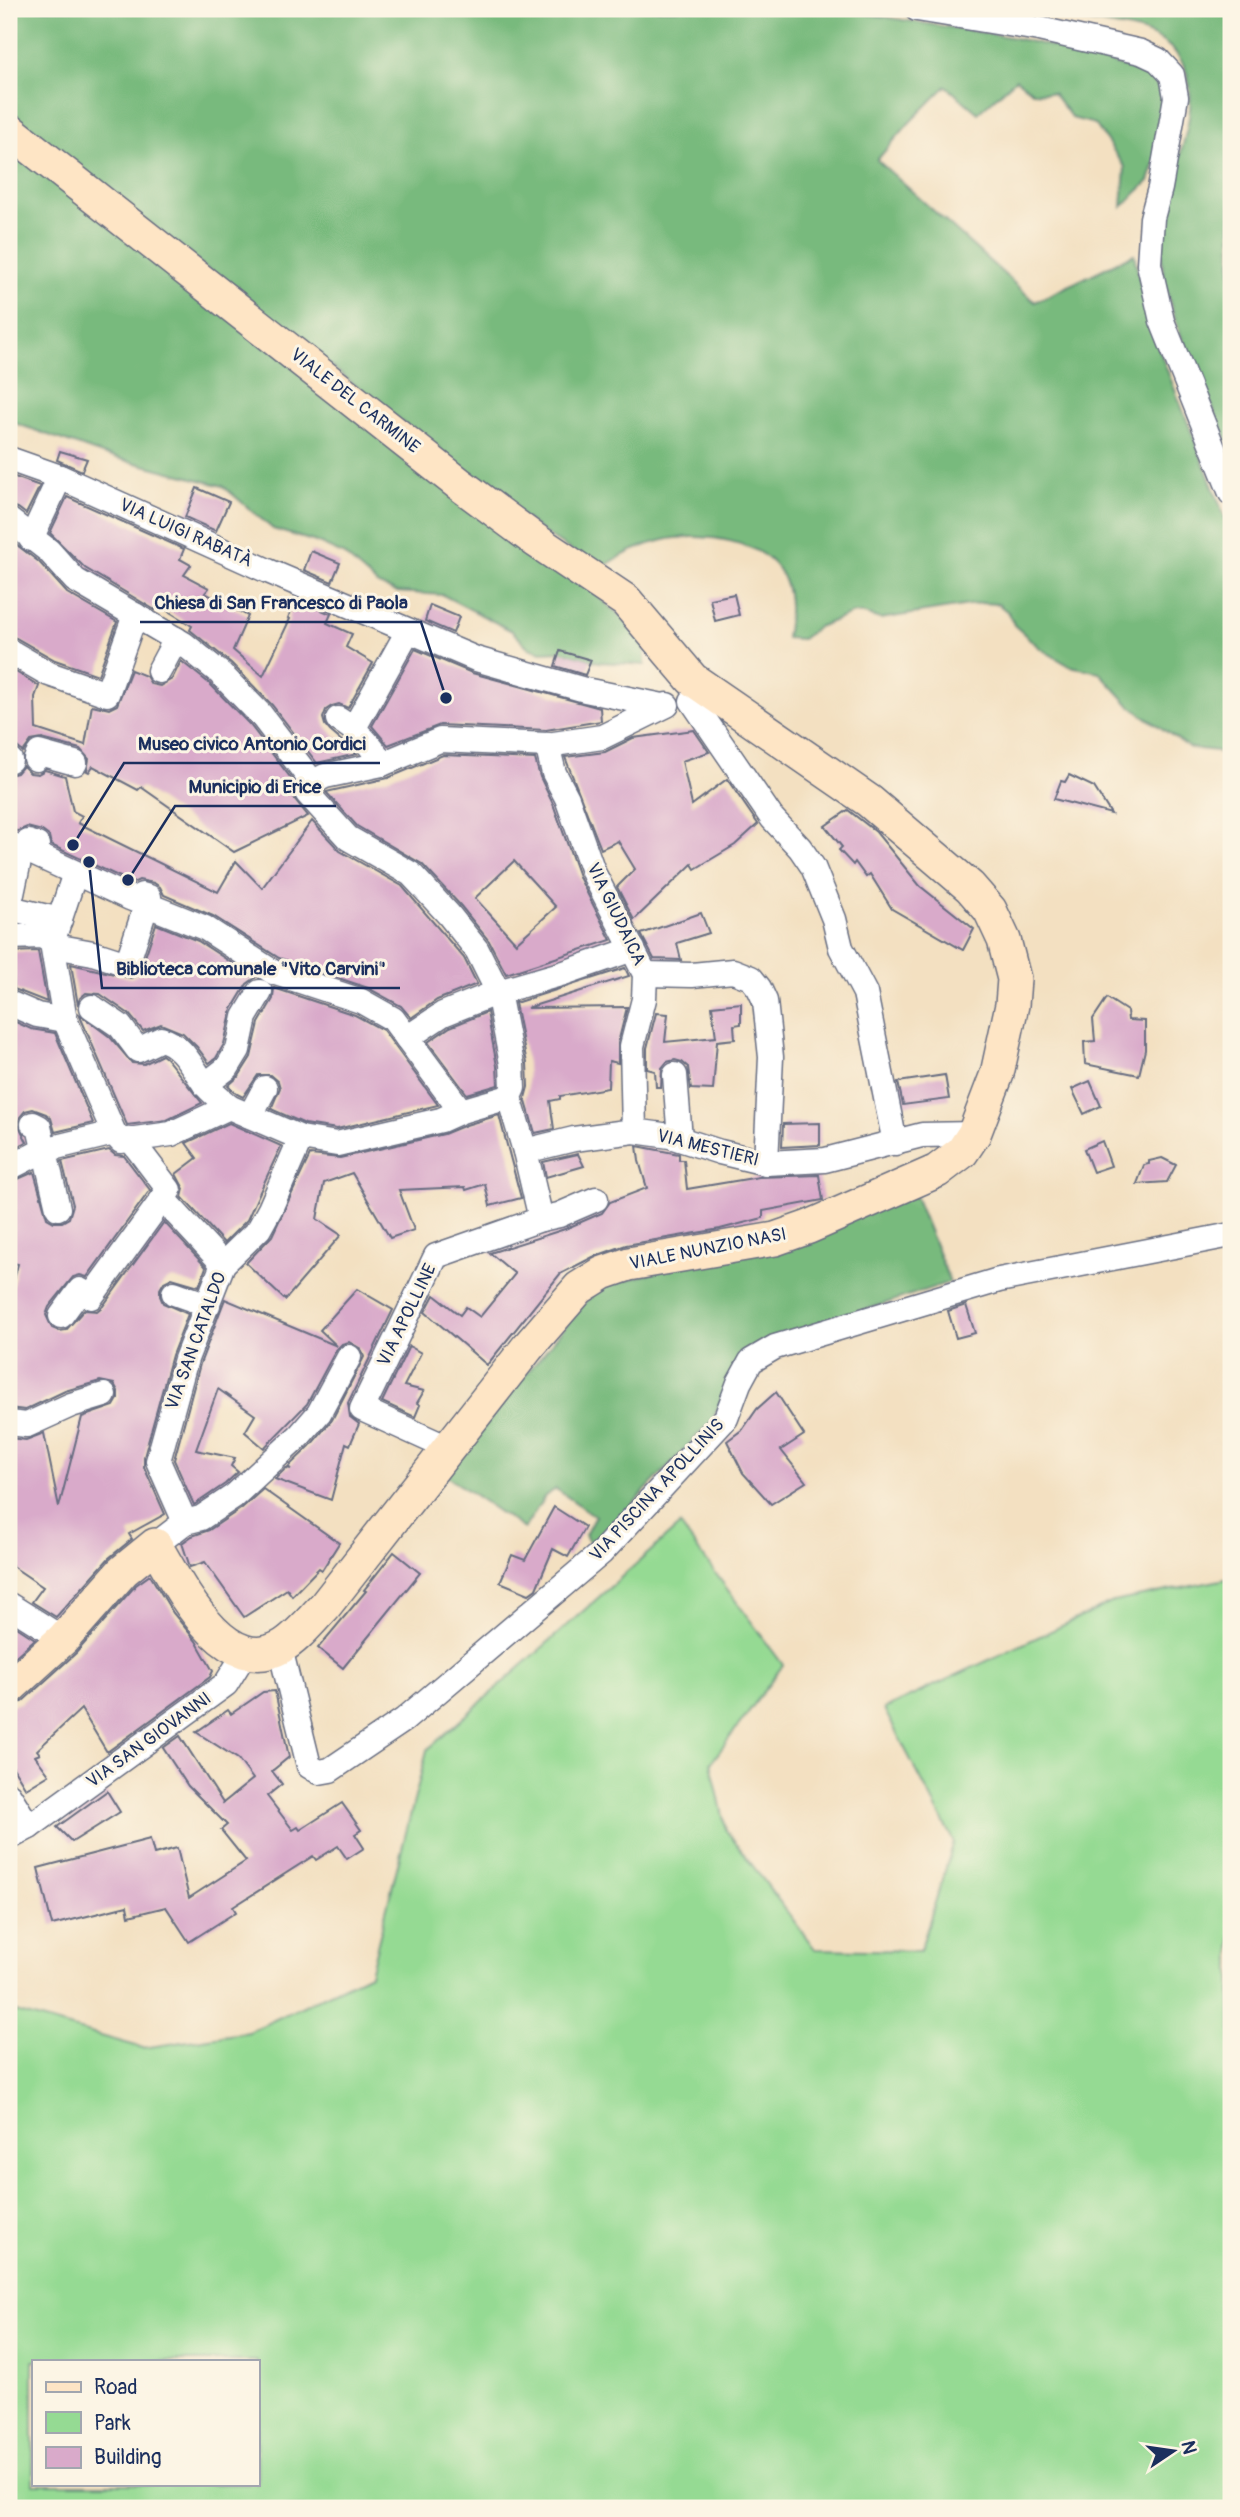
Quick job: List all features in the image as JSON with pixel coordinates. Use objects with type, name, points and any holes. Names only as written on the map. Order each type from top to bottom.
[{"type":"street","points":[[917,9],[1039,29],[1141,52],[1158,60],[1172,75],[1176,97],[1152,218],[1149,264],[1162,321],[1231,493]]},
{"type":"street","name":"VIALE DEL CARMINE","points":[[9,130],[458,483],[535,540],[626,601],[699,692]]},
{"type":"street","name":"VIA LUIGI RABATÀ","points":[[9,459],[60,478],[477,659],[585,690],[663,706]]},
{"type":"street","points":[[31,539],[60,478]]},
{"type":"street","points":[[9,520],[49,551],[75,580],[176,639],[220,673],[261,715],[307,775],[307,793],[348,838],[411,874],[449,915],[477,950],[498,992],[512,1064],[513,1088],[509,1097],[541,1219],[559,1215],[596,1199]]},
{"type":"street","points":[[9,651],[50,674],[107,694],[135,615]]},
{"type":"street","points":[[383,764],[373,748],[346,724],[408,631]]},
{"type":"street","points":[[159,671],[176,639]]},
{"type":"street","points":[[309,784],[325,776],[383,764],[440,740],[547,745],[602,737],[663,706],[699,692],[712,729],[772,818],[800,848],[813,867],[829,906],[841,948],[865,993],[895,1143]]},
{"type":"street","name":"VIALE NUNZIO NASI","points":[[279,1648],[302,1630],[324,1607],[527,1348],[579,1288],[603,1273],[629,1264],[775,1239],[809,1227],[937,1171],[962,1152],[974,1134],[997,1074],[1012,1005],[1014,979],[1004,940],[990,910],[970,887],[869,801],[699,692]]},
{"type":"street","name":"VIA GIUDAICA","points":[[547,745],[554,773],[567,798],[594,874],[645,974],[644,999],[632,1046],[634,1131]]},
{"type":"street","points":[[37,756],[75,764]]},
{"type":"street","points":[[9,908],[56,931],[60,947],[93,953],[127,964],[149,897],[95,876],[43,847],[28,842],[17,846]]},
{"type":"street","points":[[17,846],[147,905],[205,928],[268,981],[361,1001],[393,1019],[461,1111]]},
{"type":"street","points":[[9,894],[12,894],[20,856],[17,846]]},
{"type":"street","points":[[61,1316],[80,1290],[91,1297],[169,1190],[120,1136],[65,1020],[56,931],[75,873]]},
{"type":"street","points":[[9,937],[42,936],[56,931]]},
{"type":"street","points":[[407,1038],[443,1014],[498,992],[633,949]]},
{"type":"street","points":[[645,974],[692,975],[733,971],[751,978],[759,988],[765,1001],[771,1057],[766,1163]]},
{"type":"street","points":[[205,1085],[227,1068],[238,1050],[245,1017],[268,981]]},
{"type":"street","points":[[9,1003],[37,1015],[65,1020]]},
{"type":"street","points":[[92,1007],[120,1026],[138,1050],[161,1039],[170,1041],[179,1048],[205,1085],[240,1111],[301,1138],[337,1144],[441,1120],[461,1111],[509,1097]]},
{"type":"street","points":[[675,1075],[680,1139]]},
{"type":"street","points":[[9,1168],[44,1150],[120,1136],[171,1134],[240,1111],[265,1088]]},
{"type":"street","points":[[33,1124],[39,1127],[58,1208]]},
{"type":"street","name":"VIA MESTIERI","points":[[525,1151],[574,1139],[634,1131],[680,1139],[720,1153],[766,1163],[825,1160],[922,1135],[974,1134]]},
{"type":"street","name":"VIA SAN CATALDO","points":[[185,1522],[158,1461],[186,1359],[223,1264],[259,1229],[301,1138]]},
{"type":"street","points":[[164,1197],[223,1264]]},
{"type":"street","name":"VIA APOLLINE","points":[[449,1448],[362,1409],[436,1256],[541,1219]]},
{"type":"street","name":"VIA PISCINA APOLLINIS","points":[[279,1648],[309,1766],[318,1772],[330,1770],[404,1720],[601,1553],[726,1418],[739,1383],[751,1361],[775,1347],[999,1279],[1231,1235]]},
{"type":"street","points":[[174,1293],[208,1305]]},
{"type":"street","points":[[9,1688],[63,1639],[123,1571],[185,1522],[201,1518],[234,1496],[299,1436],[319,1413],[349,1357]]},
{"type":"street","points":[[9,1423],[27,1425],[71,1405],[104,1395]]},
{"type":"street","points":[[155,1545],[199,1617],[224,1641],[245,1653],[279,1648]]},
{"type":"street","points":[[9,1605],[63,1639]]},
{"type":"street","name":"VIA SAN GIOVANNI","points":[[27,1827],[226,1684],[245,1653]]},
{"type":"street","points":[[9,1795],[27,1827]]},
{"type":"green space","points":[[9,9],[835,9],[1010,37],[1082,53],[1147,75],[1160,89],[1163,122],[1156,160],[1149,181],[1122,207],[1125,167],[1095,124],[1072,118],[1053,93],[1033,92],[1016,79],[978,113],[946,86],[877,160],[1035,302],[1134,254],[1144,300],[1162,357],[1231,533],[1231,769],[1217,751],[1190,748],[1130,706],[1099,672],[1070,666],[1041,649],[1014,625],[1009,613],[998,604],[982,603],[880,619],[854,613],[818,627],[802,639],[786,638],[789,616],[787,587],[776,566],[749,547],[714,538],[664,540],[623,555],[600,569],[544,533],[9,114]]},
{"type":"green space","points":[[1007,9],[1231,9],[1231,449],[1180,333],[1165,285],[1162,246],[1165,216],[1190,108],[1188,76],[1182,63],[1173,50],[1143,32]]},
{"type":"green space","points":[[9,143],[589,588],[645,638],[645,665],[599,662],[560,651],[542,652],[529,648],[512,631],[443,595],[396,592],[378,585],[343,554],[316,542],[273,529],[223,486],[102,454],[9,421]]},
{"type":"green space","points":[[915,1196],[950,1282],[760,1345],[739,1358],[713,1419],[592,1547],[585,1535],[595,1516],[556,1489],[545,1496],[524,1529],[444,1474],[596,1289]]},
{"type":"green space","points":[[680,1525],[783,1665],[711,1763],[726,1830],[815,1949],[920,1951],[954,1842],[884,1709],[1113,1602],[1231,1578],[1231,2508],[9,2508],[9,2010],[143,2048],[249,2032],[370,1974],[427,1750]]},
{"type":"building","points":[[60,451],[87,459],[82,471],[57,460]]},
{"type":"building","points":[[9,475],[40,486],[26,514],[9,505]]},
{"type":"building","points":[[197,488],[229,502],[216,531],[185,517]]},
{"type":"building","points":[[67,497],[184,549],[180,559],[191,565],[184,575],[209,588],[205,593],[248,616],[233,650],[263,676],[290,619],[288,618],[296,599],[331,614],[327,623],[352,634],[346,647],[373,663],[348,708],[339,704],[332,706],[326,710],[323,718],[330,731],[357,754],[317,763],[272,705],[231,663],[190,630],[192,626],[157,604],[155,610],[85,568],[50,533]]},
{"type":"building","points":[[9,539],[39,562],[67,593],[117,622],[98,675],[55,660],[9,636]]},
{"type":"building","points":[[311,551],[340,563],[332,582],[304,570]]},
{"type":"building","points":[[734,594],[739,615],[715,621],[710,599]]},
{"type":"building","points":[[430,605],[459,617],[453,633],[425,621]]},
{"type":"building","points":[[415,649],[472,673],[600,708],[601,721],[546,730],[440,725],[388,745],[372,726]]},
{"type":"building","points":[[560,651],[591,660],[585,675],[555,666]]},
{"type":"building","points":[[181,661],[210,684],[250,725],[293,781],[293,797],[308,816],[234,852],[141,787],[138,790],[93,766],[87,771],[89,759],[80,749],[42,739],[31,741],[23,752],[9,745],[9,668],[39,686],[35,697],[36,729],[85,745],[92,705],[109,709],[117,705],[131,670],[146,676],[151,684],[160,686],[172,679]]},
{"type":"building","points":[[694,730],[709,752],[682,761],[692,805],[727,779],[758,824],[735,845],[695,869],[692,864],[634,920],[617,887],[635,869],[618,841],[601,849],[565,757],[605,752],[633,738]]},
{"type":"building","points":[[443,755],[535,759],[580,879],[611,940],[506,974],[489,941],[422,864],[357,826],[326,792],[388,778]],"holes":[[[514,861],[556,907],[516,943],[475,898]]]},
{"type":"building","points":[[23,766],[30,773],[38,774],[45,770],[65,776],[73,811],[82,816],[78,823],[218,892],[236,861],[262,888],[312,821],[340,851],[402,886],[464,958],[477,984],[437,1000],[411,1018],[401,1006],[368,988],[279,958],[213,916],[164,895],[154,883],[139,880],[133,883],[51,845],[49,836],[42,831],[27,827],[18,831],[9,830],[9,775],[17,773]]},
{"type":"building","points":[[1069,775],[1094,787],[1111,814],[1054,799],[1061,781],[1065,782]]},
{"type":"building","points":[[848,810],[876,832],[920,886],[974,929],[963,950],[892,909],[870,874],[866,877],[855,862],[853,865],[839,850],[842,847],[825,826]]},
{"type":"building","points":[[701,913],[709,933],[677,943],[681,960],[654,959],[641,934]]},
{"type":"building","points":[[156,924],[198,941],[255,978],[247,984],[232,1009],[224,1044],[216,1058],[209,1063],[183,1033],[161,1024],[143,1031],[129,1014],[100,994],[86,993],[80,998],[78,1005],[71,964],[131,978],[141,969]]},
{"type":"building","points":[[38,951],[47,1002],[14,989],[12,966],[9,966],[9,952]]},
{"type":"building","points":[[625,968],[629,976],[527,1008],[627,1007],[618,1043],[618,1063],[609,1061],[608,1088],[560,1096],[560,1099],[550,1101],[554,1129],[535,1133],[525,1098],[528,1087],[527,1063],[515,1003]]},
{"type":"building","points":[[274,988],[355,1015],[383,1030],[438,1105],[337,1129],[305,1124],[271,1109],[280,1088],[278,1081],[271,1075],[258,1075],[243,1097],[237,1094],[228,1086],[239,1076],[251,1057],[259,1023],[273,999]]},
{"type":"building","points":[[1107,998],[1127,1011],[1128,1020],[1145,1021],[1145,1050],[1139,1075],[1085,1064],[1084,1042],[1095,1041],[1093,1019]]},
{"type":"building","points":[[741,1003],[741,1024],[734,1025],[735,1039],[717,1041],[713,1090],[691,1089],[688,1067],[675,1060],[667,1062],[662,1068],[661,1087],[656,1087],[655,1071],[647,1069],[647,1048],[656,1013],[668,1014],[665,1042],[716,1037],[712,1006]]},
{"type":"building","points":[[487,1012],[498,1085],[467,1094],[428,1042],[450,1027]]},
{"type":"building","points":[[79,1014],[110,1037],[132,1063],[144,1064],[162,1055],[202,1103],[167,1120],[127,1125]]},
{"type":"building","points":[[9,1019],[31,1029],[55,1033],[93,1123],[55,1132],[51,1118],[46,1114],[33,1109],[25,1111],[18,1124],[27,1142],[9,1151]]},
{"type":"building","points":[[945,1075],[949,1099],[903,1105],[898,1082]]},
{"type":"building","points":[[1090,1081],[1101,1106],[1084,1114],[1072,1089]]},
{"type":"building","points":[[499,1115],[521,1198],[490,1206],[485,1184],[466,1190],[465,1187],[399,1190],[414,1230],[390,1238],[352,1173],[324,1183],[317,1219],[341,1235],[285,1300],[246,1263],[272,1236],[310,1155],[340,1158],[444,1134]]},
{"type":"building","points":[[229,1123],[281,1146],[247,1220],[224,1243],[182,1197],[184,1189],[176,1174],[197,1158],[186,1143]]},
{"type":"building","points":[[820,1123],[820,1145],[782,1147],[783,1124]]},
{"type":"building","points":[[1102,1141],[1111,1166],[1093,1172],[1084,1149]]},
{"type":"building","points":[[637,1146],[679,1154],[679,1160],[684,1160],[687,1189],[759,1177],[819,1175],[823,1200],[763,1211],[763,1218],[720,1229],[626,1245],[593,1257],[560,1274],[487,1365],[425,1312],[434,1295],[460,1315],[466,1307],[480,1317],[515,1274],[490,1253],[565,1229],[602,1213],[610,1202],[647,1188]]},
{"type":"building","points":[[109,1150],[115,1155],[124,1156],[150,1190],[87,1277],[73,1277],[49,1307],[46,1315],[52,1328],[66,1330],[84,1310],[97,1311],[103,1306],[164,1222],[206,1267],[199,1286],[172,1278],[164,1282],[160,1289],[163,1303],[188,1314],[172,1355],[144,1457],[144,1467],[165,1514],[129,1534],[132,1539],[109,1558],[56,1617],[32,1602],[43,1587],[9,1564],[9,1438],[26,1440],[44,1433],[59,1507],[82,1417],[114,1406],[118,1391],[114,1384],[100,1381],[65,1391],[25,1410],[9,1408],[9,1300],[18,1264],[9,1262],[9,1183],[34,1172],[47,1218],[62,1222],[69,1218],[73,1205],[62,1161]]},
{"type":"building","points":[[578,1154],[584,1166],[546,1177],[543,1162]]},
{"type":"building","points":[[1162,1158],[1176,1165],[1167,1182],[1137,1184],[1144,1165]]},
{"type":"building","points":[[357,1289],[393,1310],[348,1403],[350,1417],[359,1424],[350,1445],[346,1443],[331,1500],[275,1479],[286,1468],[291,1469],[288,1467],[332,1420],[364,1357],[361,1349],[349,1342],[336,1350],[307,1404],[264,1448],[245,1432],[255,1415],[218,1389],[196,1450],[235,1458],[231,1466],[238,1472],[194,1505],[174,1460],[200,1364],[225,1299],[337,1346],[320,1330]]},
{"type":"building","points":[[966,1305],[975,1333],[956,1338],[948,1311]]},
{"type":"building","points":[[409,1346],[421,1353],[404,1386],[424,1391],[417,1403],[420,1405],[415,1417],[382,1402]]},
{"type":"building","points":[[776,1392],[804,1435],[781,1450],[806,1482],[771,1504],[743,1473],[727,1441],[743,1429],[757,1409]]},
{"type":"building","points":[[263,1489],[339,1543],[322,1570],[319,1568],[292,1596],[287,1589],[244,1617],[205,1562],[190,1567],[182,1543],[209,1530],[242,1508]]},
{"type":"building","points":[[554,1507],[585,1527],[568,1557],[553,1549],[536,1589],[529,1594],[500,1582],[512,1555],[525,1560]]},
{"type":"building","points":[[394,1552],[420,1573],[343,1668],[318,1648],[366,1591],[364,1590]]},
{"type":"building","points":[[150,1575],[173,1613],[196,1641],[213,1671],[210,1677],[107,1752],[81,1709],[37,1750],[40,1754],[35,1756],[49,1775],[26,1789],[9,1761],[9,1707],[22,1702],[76,1653],[136,1585]]},
{"type":"building","points":[[9,1622],[35,1639],[9,1662]]},
{"type":"building","points":[[275,1691],[289,1757],[272,1771],[282,1784],[267,1796],[293,1830],[298,1827],[300,1830],[342,1803],[361,1830],[355,1834],[364,1848],[347,1859],[338,1846],[316,1860],[313,1856],[233,1907],[236,1912],[189,1942],[166,1907],[129,1916],[127,1906],[52,1925],[38,1868],[150,1839],[154,1854],[177,1848],[189,1898],[246,1861],[221,1830],[227,1825],[188,1786],[163,1748],[180,1736],[223,1803],[253,1779],[238,1759],[196,1732],[228,1710],[231,1714],[263,1692]]},
{"type":"building","points":[[107,1791],[120,1812],[72,1842],[57,1827]]},
{"type":"place","name":"Chiesa di San Francesco di Paola","points":[[446,698]]},
{"type":"place","name":"Museo civico Antonio Cordici","points":[[73,845]]},
{"type":"place","name":"Biblioteca comunale \"Vito Carvini\"","points":[[89,862]]},
{"type":"place","name":"Municipio di Erice","points":[[128,880]]}]
